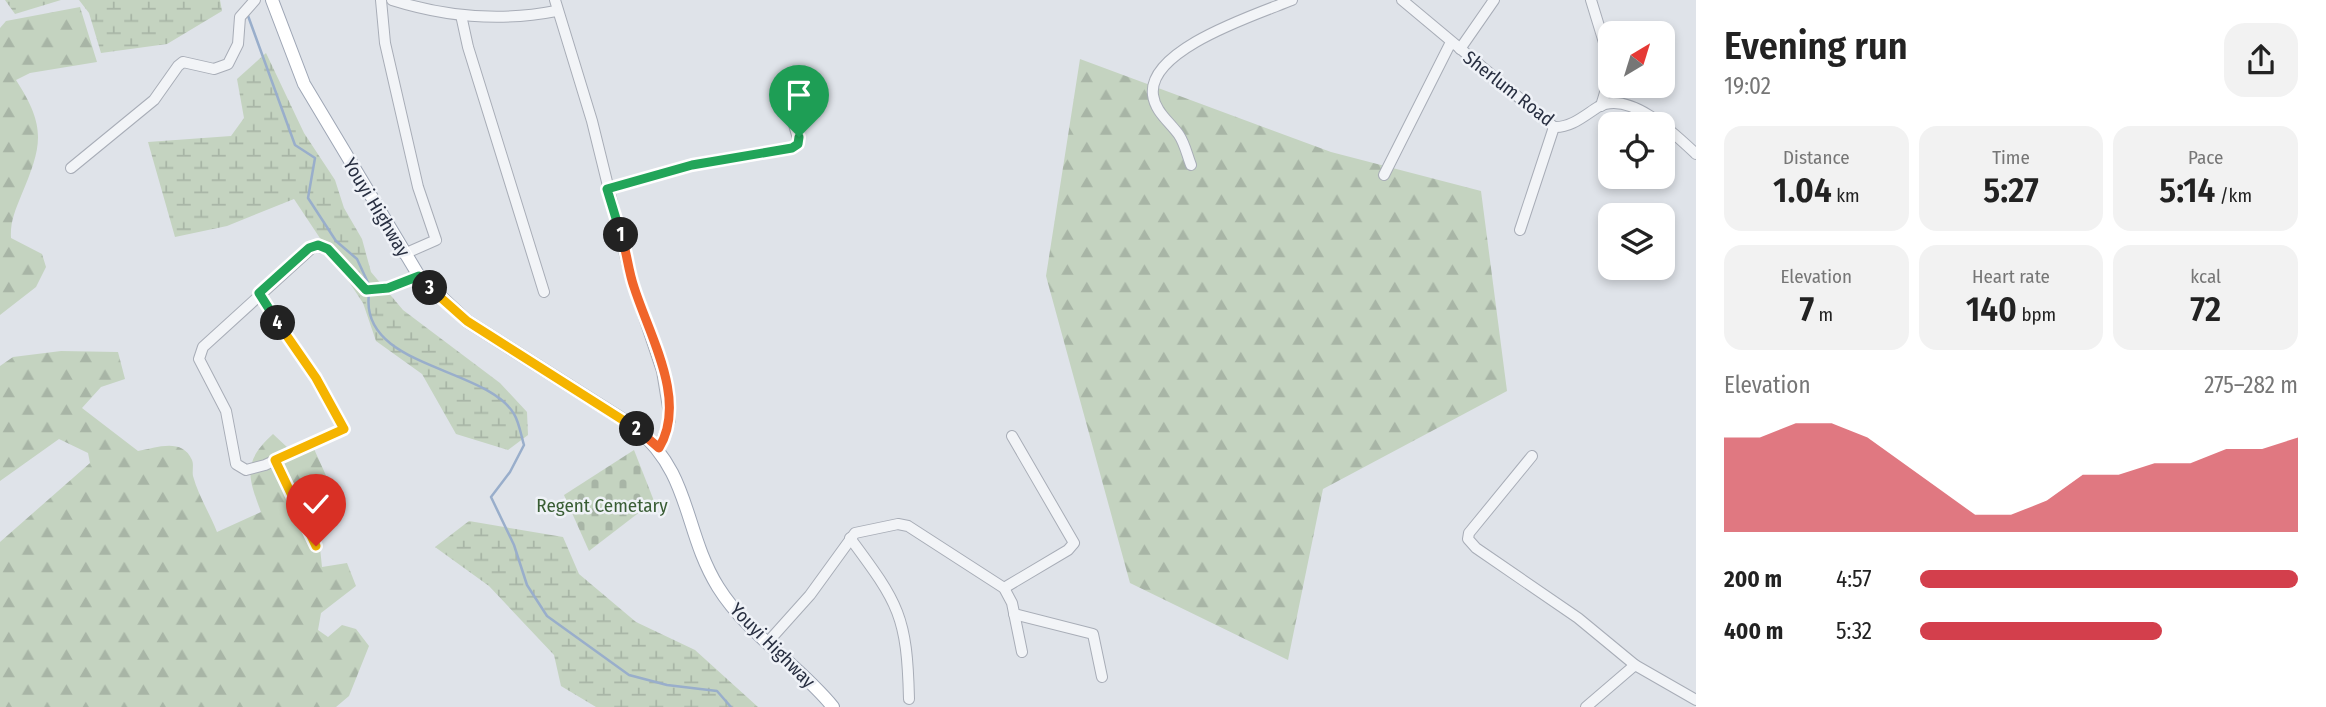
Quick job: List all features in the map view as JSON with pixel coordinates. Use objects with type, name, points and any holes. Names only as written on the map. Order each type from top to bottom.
[{"type":"main road","name":"Youyi Highway","points":[[272,0],[304,84],[419,276],[467,321],[628,423],[659,448],[672,469],[707,566],[718,587],[747,624],[833,707]]},
{"type":"street","points":[[71,168],[154,100],[183,62],[214,69],[228,64],[238,44],[240,17],[255,0]]},
{"type":"street","points":[[381,0],[388,56],[418,187],[436,240],[404,254]]},
{"type":"street","points":[[392,0],[461,15],[502,19],[555,6],[592,121],[607,189],[668,396],[670,420],[659,448]]},
{"type":"street","points":[[449,12],[453,0]]},
{"type":"street","points":[[1191,165],[1180,137],[1155,105],[1153,85],[1161,68],[1182,50],[1246,18],[1292,0]]},
{"type":"street","name":"Sherlum Road","points":[[1402,0],[1554,127],[1572,123],[1601,106]]},
{"type":"street","points":[[1384,175],[1455,46],[1493,0]]},
{"type":"street","points":[[1591,0],[1598,23]]},
{"type":"street","points":[[461,15],[468,47],[544,292]]},
{"type":"street","points":[[1603,98],[1601,106],[1619,104],[1644,113],[1666,126],[1696,154]]},
{"type":"street","points":[[607,189],[692,165],[792,148],[799,142],[791,114]]},
{"type":"street","points":[[1520,230],[1554,127]]},
{"type":"street","points":[[259,293],[316,378],[344,429],[250,470],[239,467],[226,411],[199,355],[259,293],[309,248],[318,245],[328,249],[366,290],[388,288],[419,276]]},
{"type":"street","points":[[1004,589],[1068,550],[1074,543],[1012,436]]},
{"type":"street","points":[[1532,456],[1469,533],[1468,539],[1476,548],[1578,618],[1635,665],[1696,700]]},
{"type":"street","points":[[275,460],[316,546]]},
{"type":"street","points":[[767,643],[810,595],[850,538],[861,531],[908,526],[1004,589],[1014,614],[1022,652]]},
{"type":"street","points":[[850,538],[883,583],[901,617],[908,648],[909,699]]},
{"type":"street","points":[[1014,614],[1093,634],[1102,677]]},
{"type":"street","points":[[1586,707],[1635,665]]},
{"type":"green space","points":[[5,0],[61,0],[15,14]]},
{"type":"green space","points":[[79,0],[220,0],[222,11],[167,44],[101,53],[89,13]]},
{"type":"green space","points":[[80,7],[97,62],[30,73],[16,80],[33,111],[38,137],[33,164],[13,217],[11,238],[42,254],[46,267],[36,287],[0,315],[0,28],[6,21]]},
{"type":"green space","points":[[266,53],[304,133],[335,180],[344,208],[362,239],[371,272],[403,310],[500,383],[527,412],[528,435],[508,450],[456,434],[422,374],[376,341],[363,303],[294,199],[227,226],[175,237],[148,142],[231,136],[244,118],[237,79]]},
{"type":"green space","points":[[1080,59],[1331,152],[1481,191],[1507,391],[1323,489],[1288,660],[1130,583],[1046,276]]},
{"type":"green space","points":[[61,351],[118,352],[125,379],[101,387],[82,408],[138,451],[175,446],[188,453],[193,462],[195,483],[217,532],[261,512],[250,470],[256,453],[273,434],[288,448],[310,440],[337,500],[316,510],[322,567],[347,563],[356,586],[321,613],[318,630],[328,637],[342,625],[356,629],[369,646],[349,696],[336,707],[0,707],[0,542],[90,463],[88,453],[59,439],[0,481],[0,366],[13,357]]},
{"type":"green space","name":"Regent Cemetary","points":[[634,450],[654,501],[589,551],[564,495]]},
{"type":"green space","points":[[469,521],[563,537],[579,574],[636,622],[695,650],[758,707],[596,707],[561,686],[554,655],[489,586],[435,547]]},
{"type":"waterway","points":[[247,13],[295,145],[315,158],[308,198],[336,241],[357,259],[370,287]]},
{"type":"waterway","points":[[369,294],[371,318],[384,337],[403,352],[500,398],[514,414],[524,445],[510,472],[491,497],[514,545],[527,585],[547,616],[629,675],[667,685],[717,691],[731,707]]},
{"type":"route","points":[[316,546],[275,460],[344,429],[316,378],[259,293],[304,252],[318,245],[328,249],[359,286],[366,290],[388,288],[419,276],[467,321],[568,388],[636,428],[659,448],[670,420],[668,396],[656,349],[634,289],[626,250],[607,189],[692,165],[792,148],[798,144],[799,137]]}]
